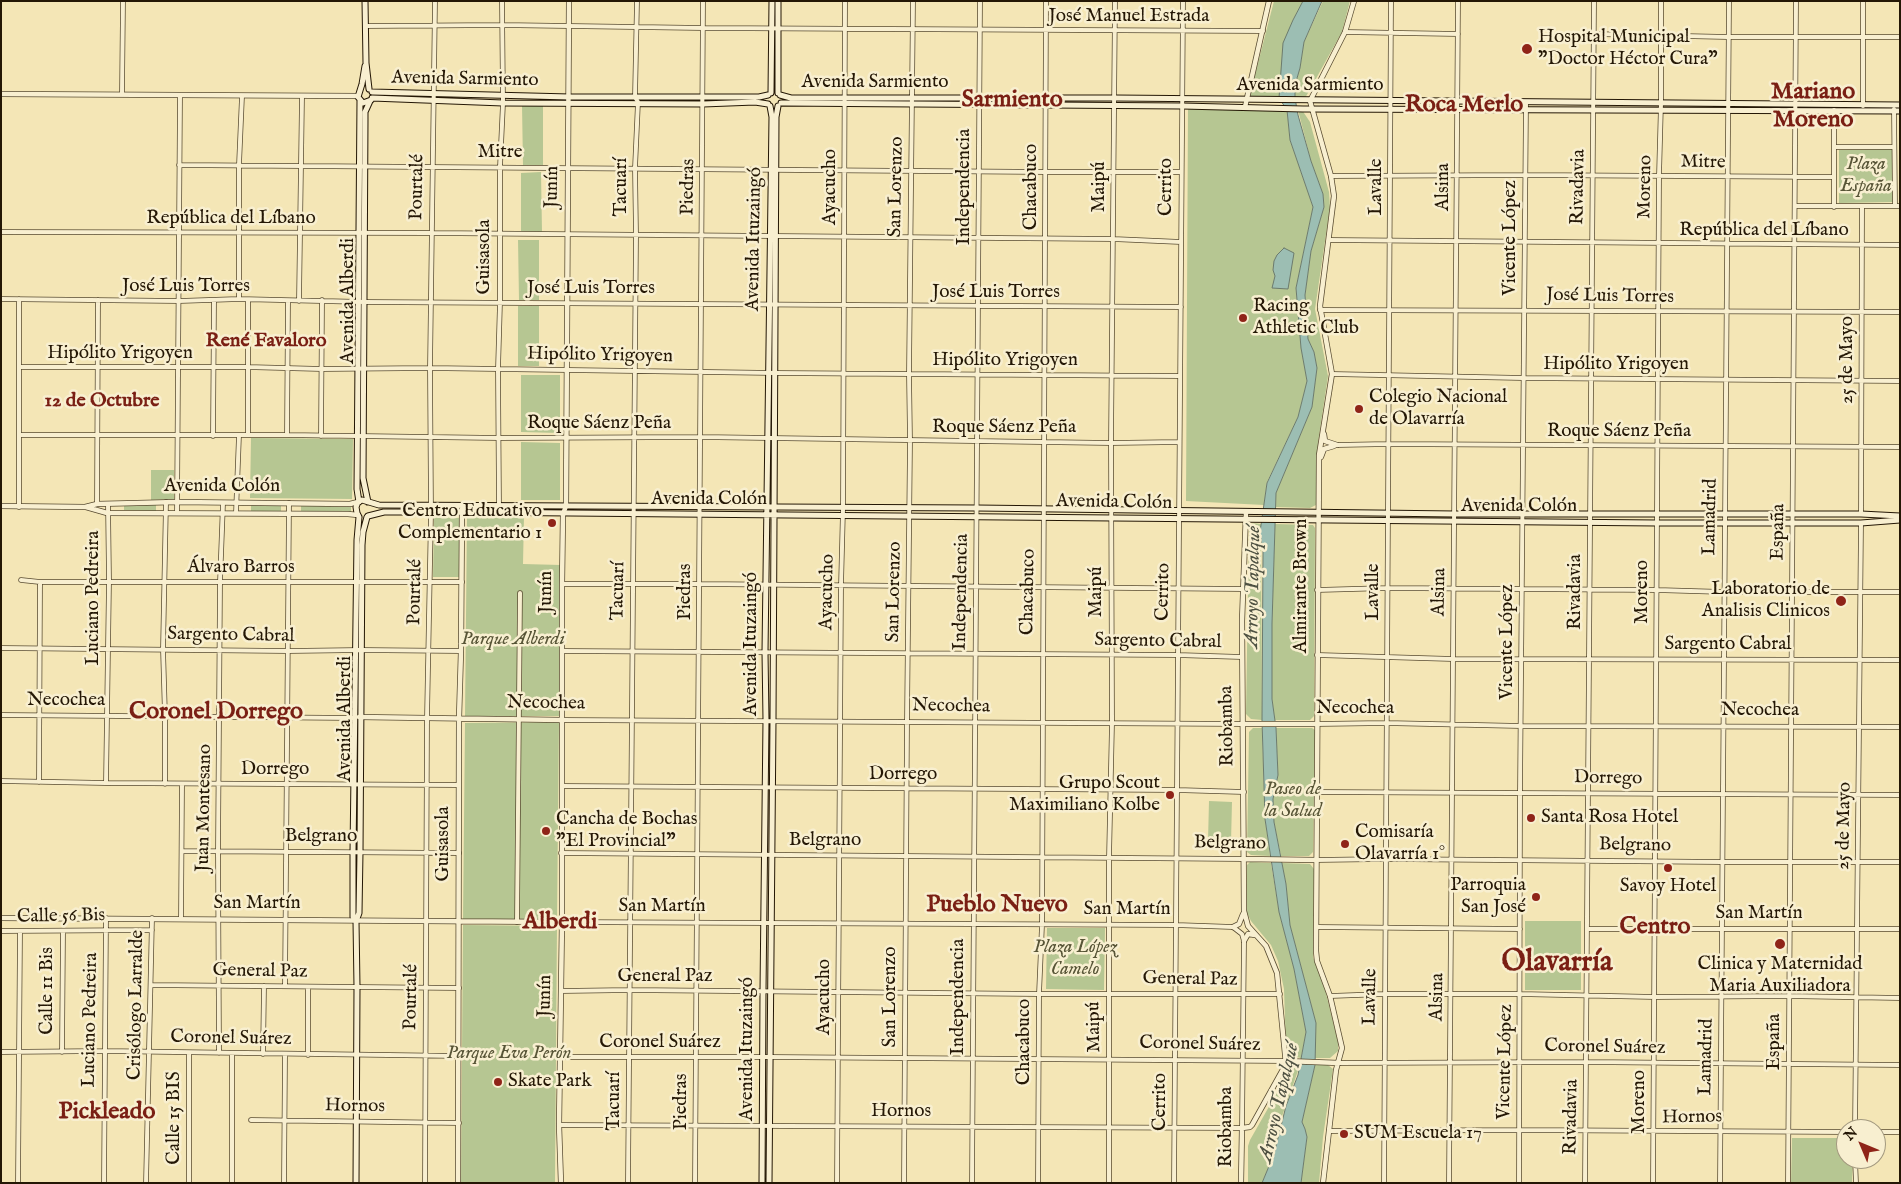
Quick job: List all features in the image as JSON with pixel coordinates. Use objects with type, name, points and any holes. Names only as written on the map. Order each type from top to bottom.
[{"type":"main road","name":"Avenida Alberdi","points":[[362,167],[365,119],[371,95],[366,64],[365,1]]},
{"type":"main road","points":[[772,1],[779,94]]},
{"type":"main road","points":[[769,94],[778,1]]},
{"type":"main road","name":"Avenida Alberdi","points":[[358,502],[362,234],[359,98],[366,64]]},
{"type":"main road","points":[[359,98],[366,103],[371,95],[361,89]]},
{"type":"main road","name":"Avenida Ituzaingó","points":[[762,1183],[765,652],[768,439],[772,373],[774,237],[774,169],[772,116],[769,94]]},
{"type":"main road","name":"Avenida Sarmiento","points":[[371,95],[433,97],[635,97],[703,101],[779,94],[792,98],[980,102],[1046,102],[1115,98],[1303,108],[1391,108],[1459,105]]},
{"type":"main road","name":"Avenida Ituzaingó","points":[[774,169],[779,94]]},
{"type":"main road","name":"Avenida Sarmiento","points":[[433,97],[503,103],[570,104],[703,101],[755,102],[769,105],[845,100]]},
{"type":"main road","name":"Avenida Sarmiento","points":[[1246,104],[1256,100],[1459,105],[1661,103],[1897,108]]},
{"type":"main road","name":"Avenida Sarmiento","points":[[1046,102],[1114,106],[1182,103]]},
{"type":"main road","name":"Avenida Sarmiento","points":[[1526,105],[1594,110],[1728,111],[1796,107],[1834,110],[1863,108]]},
{"type":"main road","name":"Avenida Ituzaingó","points":[[769,1183],[775,439],[772,373]]},
{"type":"main road","name":"Avenida Alberdi","points":[[360,437],[363,478],[368,503]]},
{"type":"main road","points":[[362,500],[368,503],[367,516],[359,516],[356,510],[358,502],[362,500]]},
{"type":"main road","name":"Avenida Colón","points":[[368,503],[379,506],[977,508],[1455,514],[1793,513],[1861,514],[1900,518]]},
{"type":"main road","name":"Avenida Colón","points":[[367,516],[384,512],[462,512],[1657,523],[1861,523],[1900,518]]},
{"type":"main road","name":"Avenida Alberdi","points":[[356,1183],[356,921],[359,913],[361,784],[358,718],[359,583],[357,527],[359,516]]},
{"type":"main road","name":"Avenida Alberdi","points":[[359,583],[363,532],[367,516]]},
{"type":"main road","name":"Avenida Alberdi","points":[[356,921],[353,917],[353,852],[354,784],[358,718]]},
{"type":"street","points":[[122,93],[123,1]]},
{"type":"street","name":"Pourtalé","points":[[425,1183],[427,718],[431,512],[430,368],[435,1]]},
{"type":"street","name":"Guisasola","points":[[499,513],[498,368],[500,167],[503,103],[502,1]]},
{"type":"street","name":"Junín","points":[[561,1183],[559,1058],[562,922],[562,584],[563,514],[566,506],[566,302],[570,104],[569,1]]},
{"type":"street","points":[[637,1],[635,97],[638,102]]},
{"type":"street","name":"Piedras","points":[[695,1183],[703,1]]},
{"type":"street","name":"Ayacucho","points":[[837,1183],[839,1125],[838,923],[843,516],[845,1]]},
{"type":"street","name":"San Lorenzo","points":[[904,1183],[906,721],[910,516],[910,170],[913,1]]},
{"type":"street","name":"Independencia","points":[[972,1183],[972,925],[977,587],[976,442],[979,305],[980,1]]},
{"type":"street","name":"Chacabuco","points":[[1038,1183],[1039,994],[1042,925],[1046,1]]},
{"type":"street","name":"Maipú","points":[[1109,1183],[1108,926],[1112,723],[1111,443],[1115,1]]},
{"type":"street","name":"Cerrito","points":[[1174,1183],[1177,655],[1180,511],[1180,172],[1183,1]]},
{"type":"street","points":[[1246,104],[1269,1]]},
{"type":"street","points":[[1307,101],[1345,32],[1354,1]]},
{"type":"street","name":"Lavalle","points":[[1384,1183],[1383,1062],[1391,1]]},
{"type":"street","name":"Alsina","points":[[1449,1183],[1459,105],[1458,1]]},
{"type":"street","name":"Rivadavia","points":[[1585,1183],[1588,996],[1594,1]]},
{"type":"street","name":"Moreno","points":[[1653,1183],[1659,445],[1659,176],[1661,110],[1660,1]]},
{"type":"street","name":"Lamadrid","points":[[1720,1183],[1729,1]]},
{"type":"street","name":"España","points":[[1788,1183],[1796,1]]},
{"type":"street","points":[[1863,1],[1863,108]]},
{"type":"street","name":"José Manuel Estrada","points":[[365,26],[502,25],[637,28],[1263,32]]},
{"type":"street","points":[[1345,32],[1458,34]]},
{"type":"street","points":[[1594,34],[1728,37],[1900,37]]},
{"type":"street","points":[[1,94],[122,93],[359,98]]},
{"type":"street","points":[[177,513],[180,94]]},
{"type":"street","points":[[239,299],[239,165],[242,96]]},
{"type":"street","points":[[299,301],[298,233],[302,96]]},
{"type":"street","name":"Almirante Brown","points":[[1307,101],[1312,108],[1331,176],[1334,196],[1320,310],[1332,374],[1320,444],[1318,512],[1316,956],[1330,996],[1341,1042],[1323,1183]]},
{"type":"street","name":"Tacuarí","points":[[628,1183],[635,168],[638,102]]},
{"type":"street","name":"Vicente López","points":[[1520,1183],[1520,792],[1526,105]]},
{"type":"street","points":[[1894,206],[1893,146],[1897,108]]},
{"type":"street","points":[[1834,110],[1834,207]]},
{"type":"street","points":[[1834,147],[1893,146]]},
{"type":"street","name":"Mitre","points":[[179,165],[1180,172]]},
{"type":"street","name":"Mitre","points":[[1331,176],[1834,177]]},
{"type":"street","points":[[1795,206],[1900,206]]},
{"type":"street","name":"25 de Mayo","points":[[1861,514],[1862,206]]},
{"type":"street","name":"República del Líbano","points":[[1,232],[432,233],[1045,240],[1113,239],[1181,242]]},
{"type":"street","name":"República del Líbano","points":[[1329,240],[1900,245]]},
{"type":"street","name":"José Luis Torres","points":[[1,299],[179,301],[239,299],[361,302],[635,302],[773,305],[1181,307]]},
{"type":"street","points":[[19,299],[19,507]]},
{"type":"street","name":"Luciano Pedreira","points":[[98,300],[98,504]]},
{"type":"street","points":[[212,436],[214,300]]},
{"type":"street","points":[[248,300],[248,435]]},
{"type":"street","points":[[321,436],[322,300]]},
{"type":"street","points":[[287,435],[288,301]]},
{"type":"street","name":"José Luis Torres","points":[[1320,310],[1900,312]]},
{"type":"street","name":"Hipólito Yrigoyen","points":[[19,367],[498,368],[772,373],[1180,376]]},
{"type":"street","name":"Hipólito Yrigoyen","points":[[1332,374],[1523,378],[1900,381]]},
{"type":"street","points":[[1324,423],[1324,441],[1337,445]]},
{"type":"street","name":"Roque Sáenz Peña","points":[[19,435],[287,435],[499,438],[701,437],[976,442],[1179,442]]},
{"type":"street","points":[[236,513],[238,435]]},
{"type":"street","points":[[1320,463],[1324,448],[1337,445]]},
{"type":"street","name":"Roque Sáenz Peña","points":[[1337,445],[1900,447]]},
{"type":"street","points":[[164,784],[165,716],[163,649],[166,502]]},
{"type":"street","name":"Avenida Colón","points":[[1,506],[85,507],[98,504],[166,502],[350,504],[358,502]]},
{"type":"street","name":"Juan Montesano","points":[[219,1053],[218,851],[220,582],[223,503]]},
{"type":"street","points":[[285,986],[289,503]]},
{"type":"street","name":"Luciano Pedreira","points":[[106,783],[109,581],[108,504]]},
{"type":"street","name":"Guisasola","points":[[458,1183],[458,785],[462,505]]},
{"type":"street","name":"Avenida Colón","points":[[85,507],[107,513],[348,514],[359,516]]},
{"type":"street","name":"Riobamba","points":[[1246,512],[1242,657],[1244,911],[1248,926],[1266,946],[1280,982],[1286,1061]]},
{"type":"street","name":"25 de Mayo","points":[[1855,1119],[1861,523]]},
{"type":"street","name":"Álvaro Barros","points":[[20,580],[40,582],[462,582]]},
{"type":"street","points":[[39,782],[40,582]]},
{"type":"street","points":[[562,584],[1243,589]]},
{"type":"street","points":[[1317,590],[1388,588],[1900,592]]},
{"type":"street","points":[[518,922],[520,593]]},
{"type":"street","name":"Sargento Cabral","points":[[1,648],[461,651]]},
{"type":"street","name":"Sargento Cabral","points":[[563,651],[1242,657]]},
{"type":"street","name":"Sargento Cabral","points":[[1317,655],[1453,659],[1900,660]]},
{"type":"street","name":"Necochea","points":[[1,715],[974,723],[1900,726]]},
{"type":"street","name":"Dorrego","points":[[1,780],[164,784],[458,785]]},
{"type":"street","points":[[181,918],[182,784]]},
{"type":"street","name":"Dorrego","points":[[562,786],[1244,792]]},
{"type":"street","name":"Dorrego","points":[[1316,792],[1900,795]]},
{"type":"street","name":"Belgrano","points":[[182,851],[459,853]]},
{"type":"street","name":"Belgrano","points":[[561,853],[973,858],[1900,862]]},
{"type":"street","points":[[1232,927],[1239,924],[1244,911]]},
{"type":"street","name":"San Martín","points":[[1,918],[1176,925],[1232,927]]},
{"type":"street","name":"Luciano Pedreira","points":[[104,1183],[106,918]]},
{"type":"street","name":"Crisólogo Larralde","points":[[146,1183],[152,918]]},
{"type":"street","points":[[1232,927],[1242,934],[1244,941]]},
{"type":"street","points":[[1317,928],[1520,928]]},
{"type":"street","name":"San Martín","points":[[1588,929],[1900,929]]},
{"type":"street","name":"Calle 56 Bis","points":[[1,931],[152,930]]},
{"type":"street","points":[[18,1183],[20,931]]},
{"type":"street","name":"Calle 11 Bis","points":[[62,931],[62,1052]]},
{"type":"street","points":[[1244,941],[1248,934],[1256,935]]},
{"type":"street","name":"Riobamba","points":[[1241,1183],[1244,941]]},
{"type":"street","name":"General Paz","points":[[151,985],[459,988]]},
{"type":"street","points":[[263,1054],[264,986]]},
{"type":"street","points":[[308,987],[308,1055]]},
{"type":"street","name":"General Paz","points":[[561,991],[697,990],[1039,994],[1280,994]]},
{"type":"street","points":[[1330,996],[1520,994],[1654,997],[1788,996],[1900,998]]},
{"type":"street","name":"Coronel Suárez","points":[[1,1052],[459,1056]]},
{"type":"street","name":"Calle 15 BIS","points":[[189,1053],[189,1183]]},
{"type":"street","points":[[232,1053],[232,1183]]},
{"type":"street","points":[[284,1183],[285,1055]]},
{"type":"street","name":"Coronel Suárez","points":[[559,1058],[972,1058],[1242,1060],[1338,1063],[1789,1063],[1900,1066]]},
{"type":"street","points":[[1242,1128],[1252,1125],[1284,1068],[1286,1061]]},
{"type":"street","name":"Hornos","points":[[251,1120],[458,1123]]},
{"type":"street","name":"Hornos","points":[[559,1125],[1242,1128]]},
{"type":"street","name":"Hornos","points":[[1329,1131],[1836,1132]]},
{"type":"street","points":[[1886,1132],[1900,1132]]},
{"type":"street","points":[[1855,1169],[1856,1183]]},
{"type":"green space","points":[[1274,1],[1303,1],[1293,20],[1279,98],[1251,97],[1250,94]]},
{"type":"green space","points":[[1323,1],[1350,1],[1342,32],[1308,93],[1305,98],[1295,98],[1295,85],[1304,42]]},
{"type":"green space","points":[[522,105],[543,105],[543,165],[523,165]]},
{"type":"green space","name":"Racing Athletic Club","points":[[1188,106],[1287,110],[1290,140],[1313,207],[1296,288],[1301,347],[1307,381],[1298,417],[1267,482],[1264,505],[1186,501]]},
{"type":"green space","points":[[1298,110],[1302,110],[1310,122],[1329,192],[1330,207],[1315,309],[1328,376],[1318,443],[1316,505],[1310,508],[1276,507],[1276,493],[1312,407],[1317,368],[1314,352],[1308,339],[1305,295],[1311,251],[1324,207],[1323,194],[1311,161]]},
{"type":"green space","name":"Plaza España","points":[[1892,149],[1893,202],[1839,203],[1839,150]]},
{"type":"green space","points":[[541,172],[542,232],[521,232],[521,173]]},
{"type":"green space","points":[[518,240],[539,240],[539,300],[519,300]]},
{"type":"green space","points":[[518,306],[539,306],[539,366],[518,366]]},
{"type":"green space","points":[[521,375],[560,375],[560,433],[521,432]]},
{"type":"green space","points":[[251,438],[353,439],[352,499],[250,498]]},
{"type":"green space","points":[[521,442],[560,443],[560,500],[521,500]]},
{"type":"green space","points":[[151,470],[174,470],[174,499],[151,500]]},
{"type":"green space","points":[[124,504],[156,505],[156,511],[124,510]]},
{"type":"green space","points":[[251,505],[281,505],[281,511],[251,511]]},
{"type":"green space","points":[[301,505],[346,507],[351,505],[351,512],[301,511]]},
{"type":"green space","name":"Parque Alberdi","points":[[467,516],[524,516],[523,564],[561,565],[559,716],[465,716]]},
{"type":"green space","points":[[434,517],[460,518],[459,577],[433,577]]},
{"type":"green space","points":[[1253,523],[1261,524],[1262,720],[1251,719],[1246,714],[1249,527]]},
{"type":"green space","points":[[1275,524],[1313,525],[1315,528],[1314,716],[1310,720],[1275,720],[1272,699],[1272,624]]},
{"type":"green space","points":[[559,722],[557,920],[463,919],[465,723]]},
{"type":"green space","points":[[1253,728],[1262,728],[1265,819],[1270,856],[1251,855],[1247,852],[1249,732]]},
{"type":"green space","name":"Paseo de la Salud","points":[[1276,728],[1312,728],[1315,730],[1313,852],[1309,856],[1281,856],[1274,822],[1273,799],[1278,775]]},
{"type":"green space","points":[[1209,801],[1232,802],[1231,842],[1208,841]]},
{"type":"green space","points":[[1250,862],[1271,863],[1279,912],[1294,969],[1306,1032],[1301,1058],[1290,1056],[1286,1049],[1284,989],[1278,961],[1271,945],[1251,921],[1247,913],[1247,865]]},
{"type":"green space","points":[[1282,863],[1310,864],[1314,869],[1313,957],[1326,993],[1338,1042],[1338,1051],[1330,1058],[1315,1058],[1316,1023],[1290,925]]},
{"type":"green space","points":[[1525,921],[1581,921],[1581,990],[1525,990]]},
{"type":"green space","name":"Parque Eva Perón","points":[[463,925],[557,926],[555,1183],[461,1183]]},
{"type":"green space","name":"Plaza López Camelo","points":[[1047,928],[1105,928],[1104,990],[1046,989]]},
{"type":"green space","points":[[1292,1065],[1300,1065],[1280,1122],[1274,1154],[1262,1183],[1248,1183],[1248,1146],[1250,1140]]},
{"type":"green space","points":[[1315,1065],[1328,1065],[1333,1069],[1323,1137],[1319,1183],[1301,1183],[1307,1137],[1302,1122]]},
{"type":"green space","points":[[1792,1138],[1836,1138],[1836,1169],[1853,1169],[1852,1183],[1791,1183]]},
{"type":"water","points":[[1303,1],[1322,1],[1304,42],[1295,85],[1295,98],[1311,161],[1323,194],[1324,207],[1311,251],[1305,295],[1308,339],[1314,352],[1317,368],[1312,407],[1276,493],[1272,699],[1276,728],[1278,775],[1273,799],[1274,822],[1286,884],[1290,925],[1316,1023],[1315,1065],[1302,1122],[1307,1137],[1301,1183],[1262,1183],[1274,1154],[1286,1106],[1298,1075],[1306,1032],[1294,969],[1279,912],[1265,819],[1262,720],[1263,552],[1260,532],[1267,483],[1298,417],[1307,381],[1301,348],[1296,288],[1313,207],[1290,140],[1287,110],[1279,98],[1283,43]]},
{"type":"water","points":[[1284,248],[1294,253],[1288,289],[1272,288],[1275,276],[1273,270],[1274,261]]},
{"type":"place","name":"Hospital Municipal \"Doctor Héctor Cura\"","points":[[1527,49]]},
{"type":"place","name":"Racing Athletic Club","points":[[1243,318]]},
{"type":"place","name":"Colegio Nacional de Olavarría","points":[[1359,409]]},
{"type":"place","name":"Centro Educativo Complementario 1","points":[[552,523]]},
{"type":"place","name":"Laboratorio de Analisis Clinicos","points":[[1841,601]]},
{"type":"place","name":"Grupo Scout Maximiliano Kolbe","points":[[1170,795]]},
{"type":"place","name":"Santa Rosa Hotel","points":[[1531,818]]},
{"type":"place","name":"Cancha de Bochas \"El Provincial\"","points":[[546,831]]},
{"type":"place","name":"Comisaría Olavarría 1°","points":[[1345,844]]},
{"type":"place","name":"Savoy Hotel","points":[[1668,868]]},
{"type":"place","name":"Parroquia San José","points":[[1536,897]]},
{"type":"place","name":"Clinica y Maternidad Maria Auxiliadora","points":[[1780,944]]},
{"type":"place","name":"Skate Park","points":[[498,1082]]},
{"type":"place","name":"SUM Escuela 17","points":[[1344,1134]]},
{"type":"district","name":"Sarmiento","points":[[1012,101]]},
{"type":"district","name":"Roca Merlo","points":[[1464,106]]},
{"type":"district","name":"Mariano Moreno","points":[[1813,107]]},
{"type":"district","name":"René Favaloro","points":[[266,342]]},
{"type":"district","name":"12 de Octubre","points":[[102,402]]},
{"type":"district","name":"Coronel Dorrego","points":[[216,713]]},
{"type":"district","name":"Pueblo Nuevo","points":[[997,906]]},
{"type":"district","name":"Alberdi","points":[[560,923]]},
{"type":"district","name":"Centro","points":[[1655,928]]},
{"type":"district","name":"Olavarría","points":[[1557,964]]},
{"type":"district","name":"Pickleado","points":[[107,1113]]},
{"type":"water label","name":"Arroyo Tapalqué","points":[[1254,587]]},
{"type":"water label","name":"Arroyo Tapalqué","points":[[1280,1103]]}]
